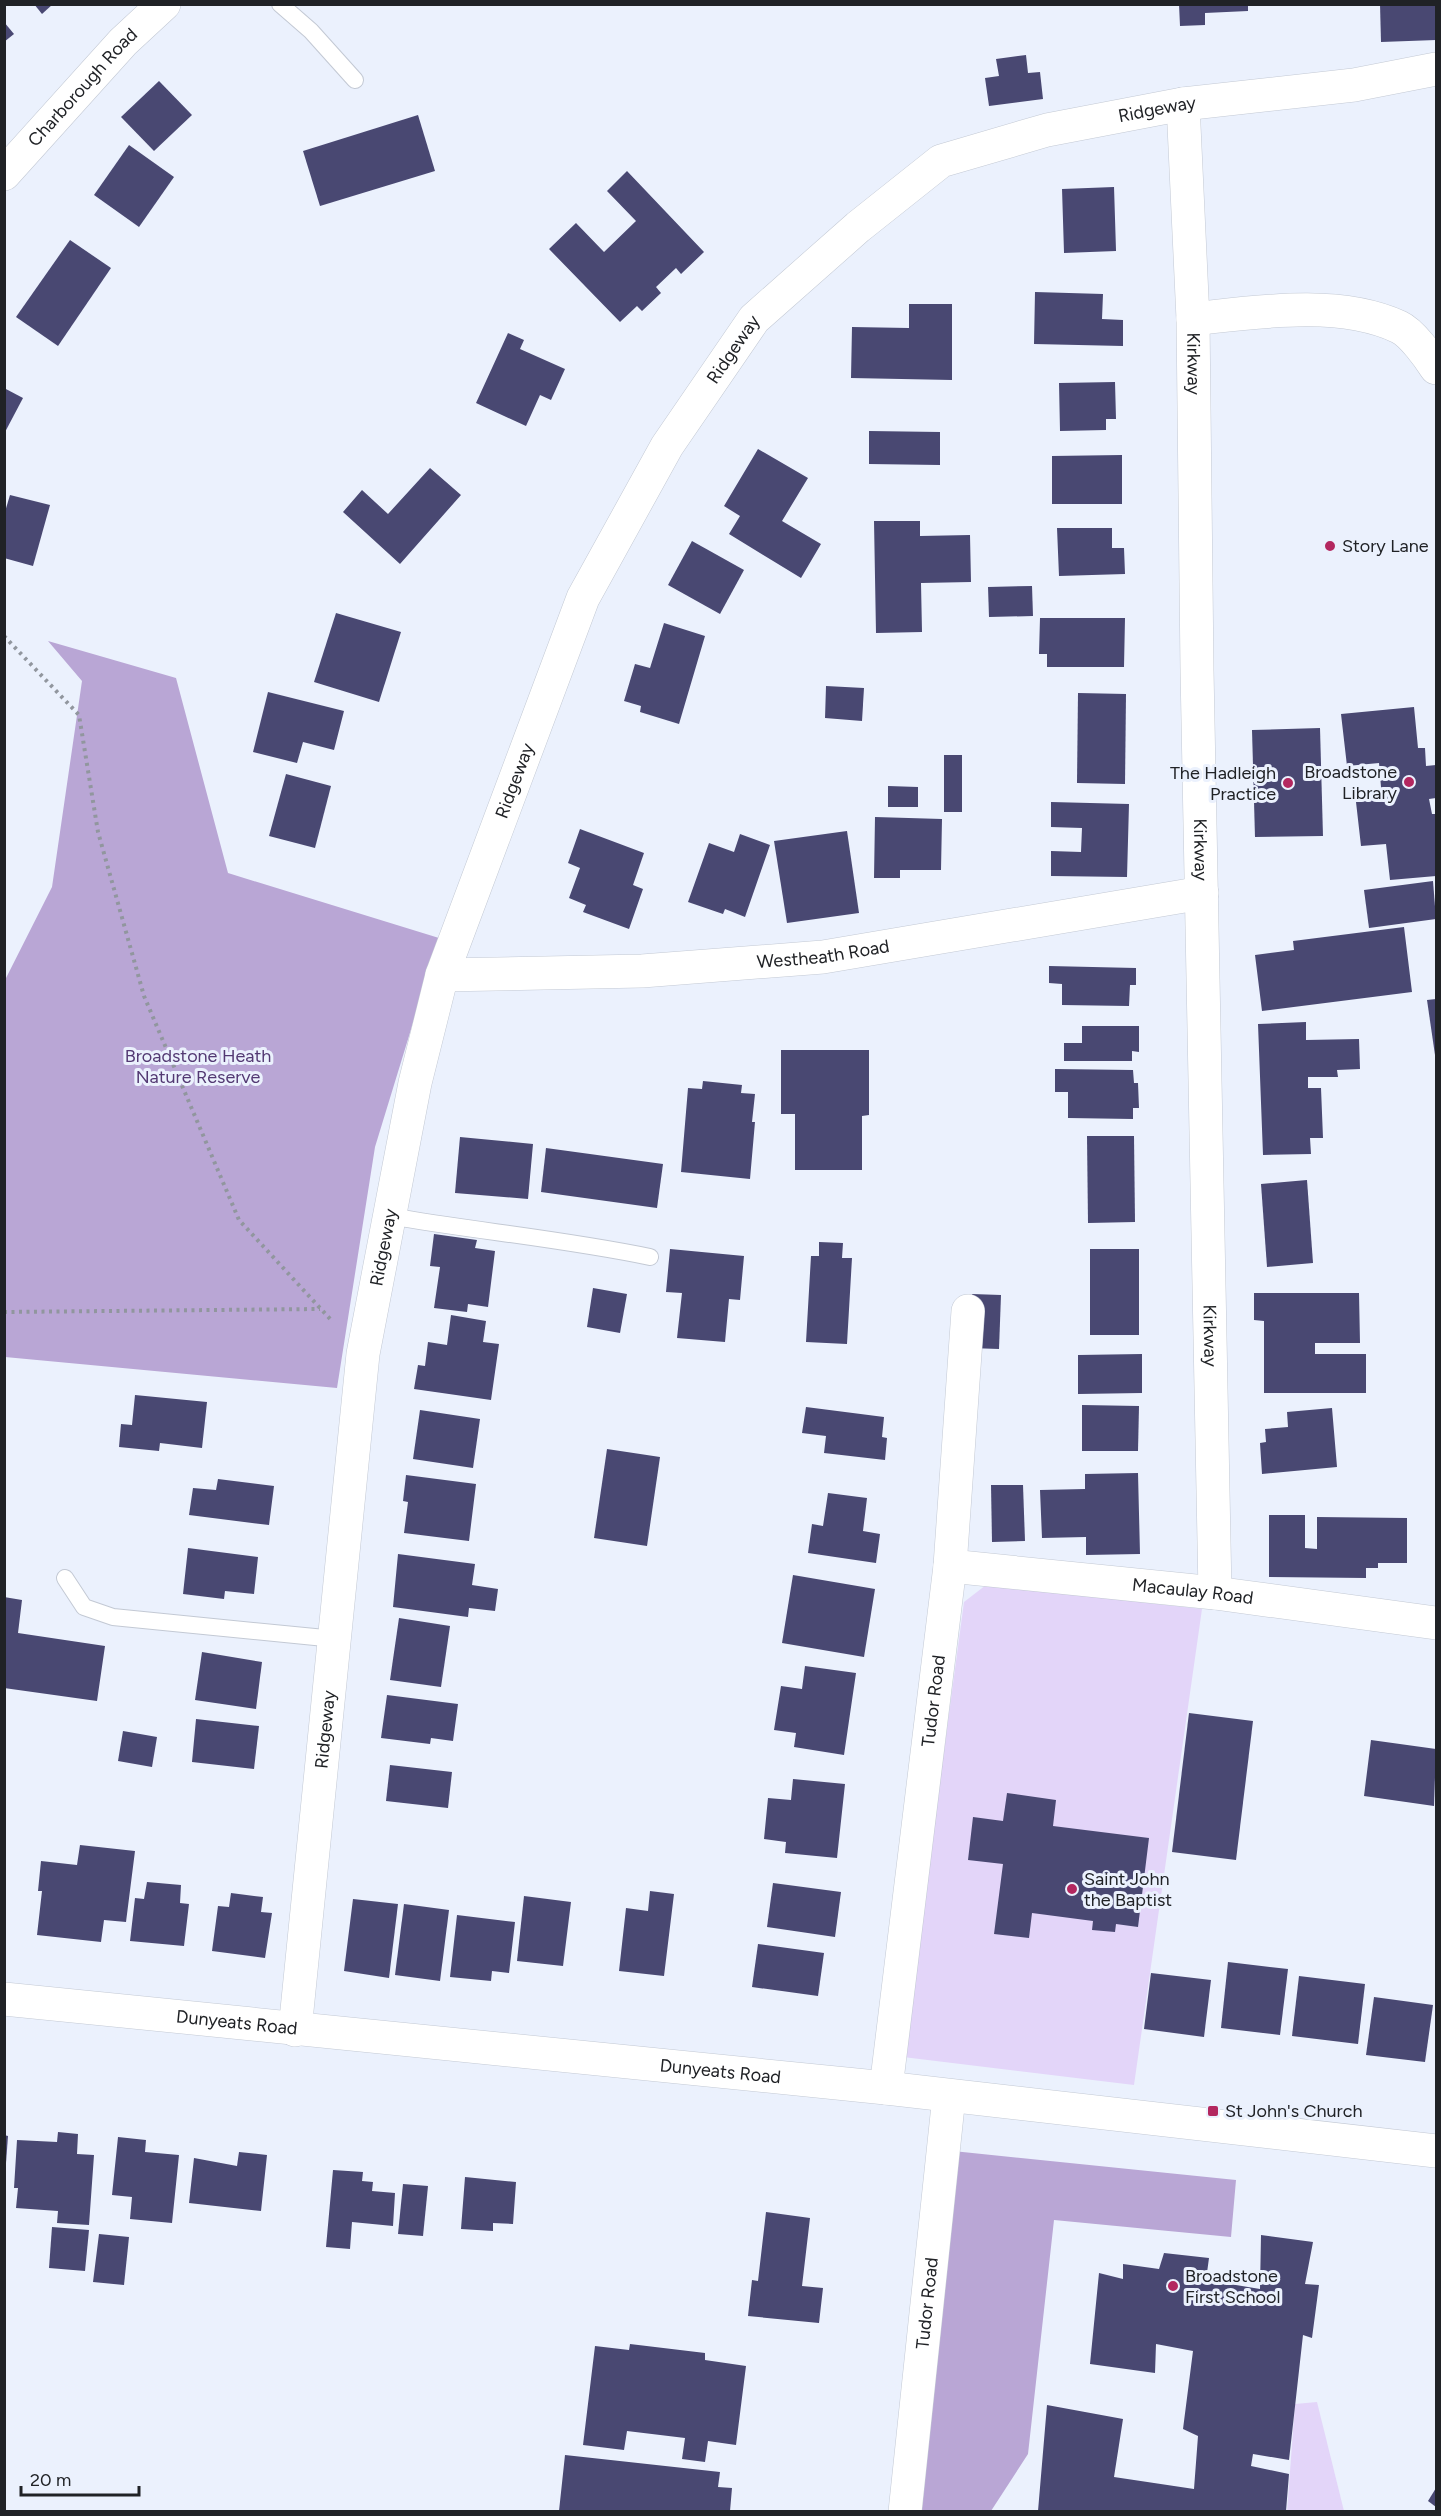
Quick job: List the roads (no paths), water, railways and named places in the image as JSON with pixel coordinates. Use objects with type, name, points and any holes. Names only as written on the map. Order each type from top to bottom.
[{"type":"street","name":"Charborough Road","points":[[4,174],[123,42],[164,4]]},
{"type":"street","name":"Ridgeway","points":[[296,2030],[363,1354],[415,1083],[442,975],[583,598],[667,446],[754,320],[858,226],[941,161],[1047,130],[1183,104],[1354,85],[1437,69]]},
{"type":"street","name":"Kirkway","points":[[1183,104],[1193,319],[1215,1593]]},
{"type":"street","points":[[1193,319],[1278,310],[1356,313],[1402,328],[1429,356],[1437,368]]},
{"type":"street","name":"Westheath Road","points":[[442,975],[642,971],[823,957],[1202,893]]},
{"type":"street","name":"Tudor Road","points":[[886,2088],[950,1566],[968,1311]]},
{"type":"street","name":"Macaulay Road","points":[[950,1566],[1215,1593],[1437,1623]]},
{"type":"street","name":"Dunyeats Road","points":[[4,1999],[886,2088],[1437,2151]]},
{"type":"street","name":"Tudor Road","points":[[905,2511],[949,2096]]},
{"type":"lane","points":[[280,4],[319,39],[355,80]]},
{"type":"lane","points":[[389,1216],[474,1231],[614,1249],[650,1257]]},
{"type":"lane","points":[[65,1578],[84,1607],[113,1617],[335,1640]]},
{"type":"place","name":"Story Lane","points":[[1330,546]]},
{"type":"place","name":"Broadstone Library","points":[[1409,782]]},
{"type":"place","name":"The Hadleigh Practice","points":[[1288,783]]},
{"type":"place","name":"Saint John the Baptist","points":[[1072,1889]]},
{"type":"place","name":"St John's Church","points":[[1213,2111]]},
{"type":"place","name":"Broadstone First School","points":[[1173,2286]]},
{"type":"park label","name":"Broadstone Heath Nature Reserve","points":[[198,1066]]}]
